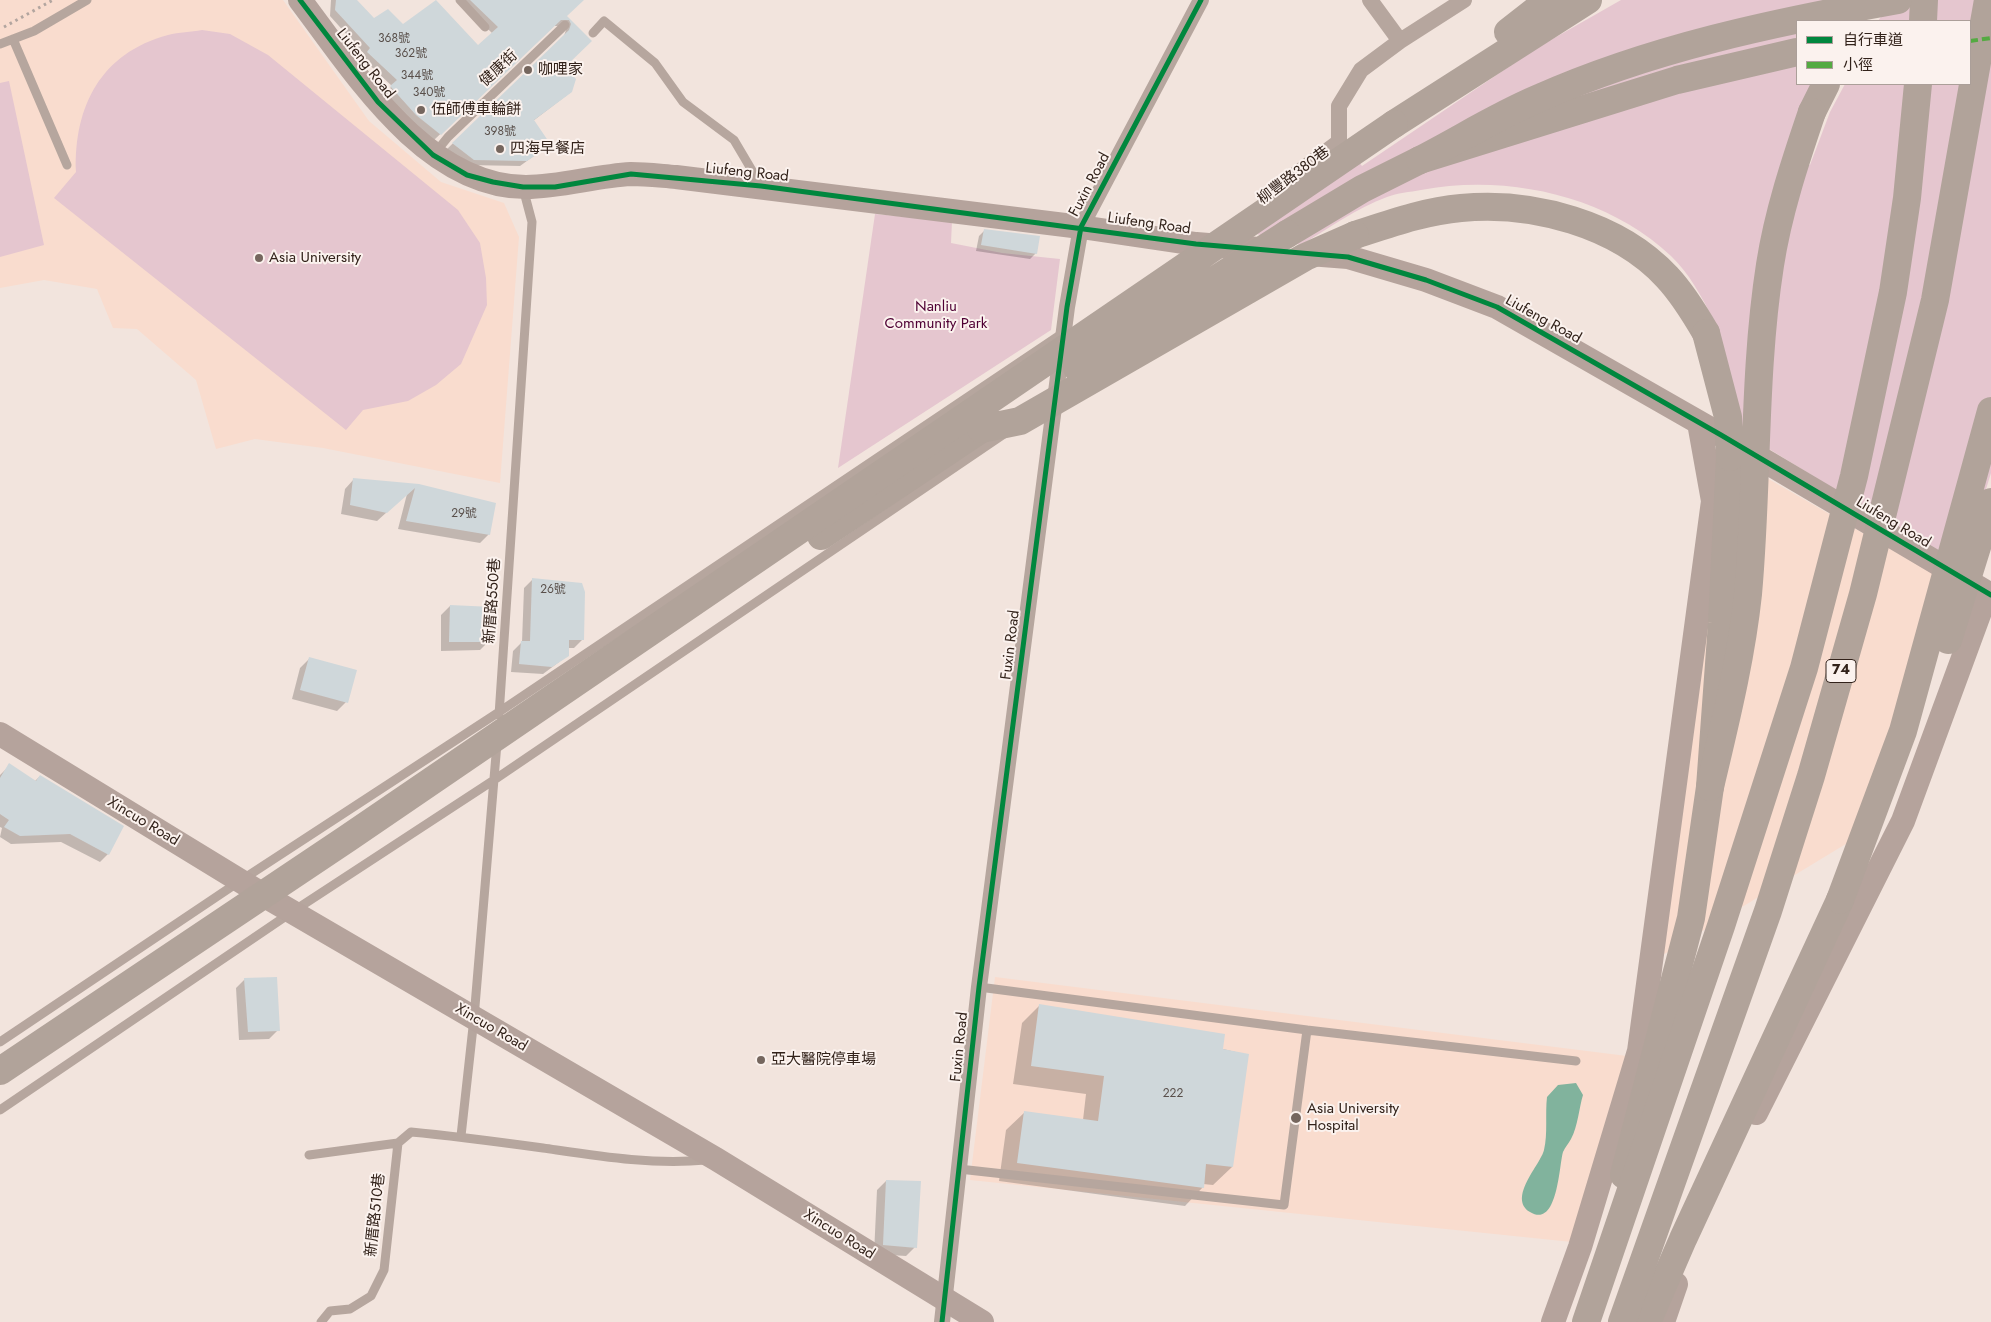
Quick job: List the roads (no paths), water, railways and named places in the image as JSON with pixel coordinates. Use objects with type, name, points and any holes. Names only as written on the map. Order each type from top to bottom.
[{"type":"highway","points":[[1394,124],[1549,0]]},
{"type":"highway","points":[[0,1071],[348,838],[1394,124],[1588,0]]},
{"type":"highway","points":[[1861,20],[1877,0]]},
{"type":"highway","points":[[1803,20],[1898,0]]},
{"type":"highway","points":[[1923,20],[1924,0]]},
{"type":"highway","name":"74","points":[[1622,1322],[1768,911],[1811,776],[1863,594],[1935,300],[1988,0]]},
{"type":"highway","points":[[0,1091],[981,429],[1362,189],[1536,99],[1596,74],[1657,54],[1712,39],[1796,21]]},
{"type":"highway","points":[[1971,26],[1991,24]]},
{"type":"highway","points":[[1420,160],[1677,80],[1796,52]]},
{"type":"highway","points":[[1710,787],[1736,679],[1748,594],[1763,326],[1770,265],[1793,167],[1812,112],[1826,85]]},
{"type":"highway","name":"74","points":[[1586,1322],[1721,926],[1804,668],[1854,476],[1893,292],[1907,198],[1918,85]]},
{"type":"highway","points":[[981,429],[1020,421],[1305,257],[1355,235],[1409,218],[1461,208],[1530,210],[1578,221],[1612,236],[1638,251],[1667,276],[1690,305],[1706,333],[1728,417],[1730,457],[1729,506],[1710,787],[1691,918],[1670,1005],[1608,1235],[1579,1322]]},
{"type":"highway","points":[[1840,900],[1903,731],[1991,412]]},
{"type":"highway","points":[[1647,1322],[1683,1239],[1840,900],[1885,810],[1942,659],[1991,502]]},
{"type":"street","name":"Liufeng Road","points":[[300,0],[378,102],[433,155],[467,175],[523,187],[555,187],[631,174],[761,186],[1203,244],[1348,257],[1426,280],[1497,307],[1699,422],[1989,594]]},
{"type":"street","name":"Fuxin Road","points":[[943,1311],[979,988],[1056,399],[1068,330],[1081,227],[1201,0]]},
{"type":"street","points":[[1370,0],[1400,41],[1464,0]]},
{"type":"street","name":"柳豐路380巷","points":[[1203,244],[1339,142],[1339,106],[1361,70],[1400,41]]},
{"type":"street","points":[[1552,1322],[1580,1247],[1639,1051],[1713,501],[1699,422]]},
{"type":"street","points":[[1663,1322],[1689,1246],[1903,821],[1989,594]]},
{"type":"street","name":"Xincuo Road","points":[[0,734],[292,912],[716,1159],[943,1311],[982,1322]]},
{"type":"lane","points":[[0,44],[34,31],[87,0]]},
{"type":"lane","points":[[460,0],[485,27]]},
{"type":"lane","points":[[593,33],[604,21],[644,52],[655,63],[683,102],[734,140],[761,186]]},
{"type":"lane","name":"健康街","points":[[433,155],[448,136],[565,25]]},
{"type":"lane","points":[[13,39],[66,164]]},
{"type":"lane","name":"新厝路550巷","points":[[474,1018],[499,712],[532,222],[523,187]]},
{"type":"lane","points":[[1162,270],[1203,244]]},
{"type":"lane","points":[[0,1110],[292,912],[494,780],[1056,399],[1305,253]]},
{"type":"lane","points":[[0,1042],[240,881],[499,712],[1068,330]]},
{"type":"lane","points":[[979,988],[1307,1030],[1576,1061]]},
{"type":"lane","points":[[461,1136],[474,1018]]},
{"type":"lane","points":[[960,1169],[1284,1205],[1307,1030]]},
{"type":"lane","points":[[310,1155],[398,1143],[411,1132],[461,1136],[624,1160],[679,1162],[716,1159]]},
{"type":"lane","name":"新厝路510巷","points":[[321,1322],[330,1311],[350,1309],[370,1296],[384,1270],[398,1143]]},
{"type":"place","name":"咖哩家","points":[[528,70]]},
{"type":"place","name":"伍師傅車輪餅","points":[[421,110]]},
{"type":"place","name":"四海早餐店","points":[[500,149]]},
{"type":"place","name":"Asia University","points":[[259,258]]},
{"type":"place","name":"亞大醫院停車場","points":[[761,1060]]},
{"type":"place","name":"Asia University Hospital","points":[[1296,1118]]},
{"type":"park label","name":"Nanliu Community Park","points":[[936,316]]}]
